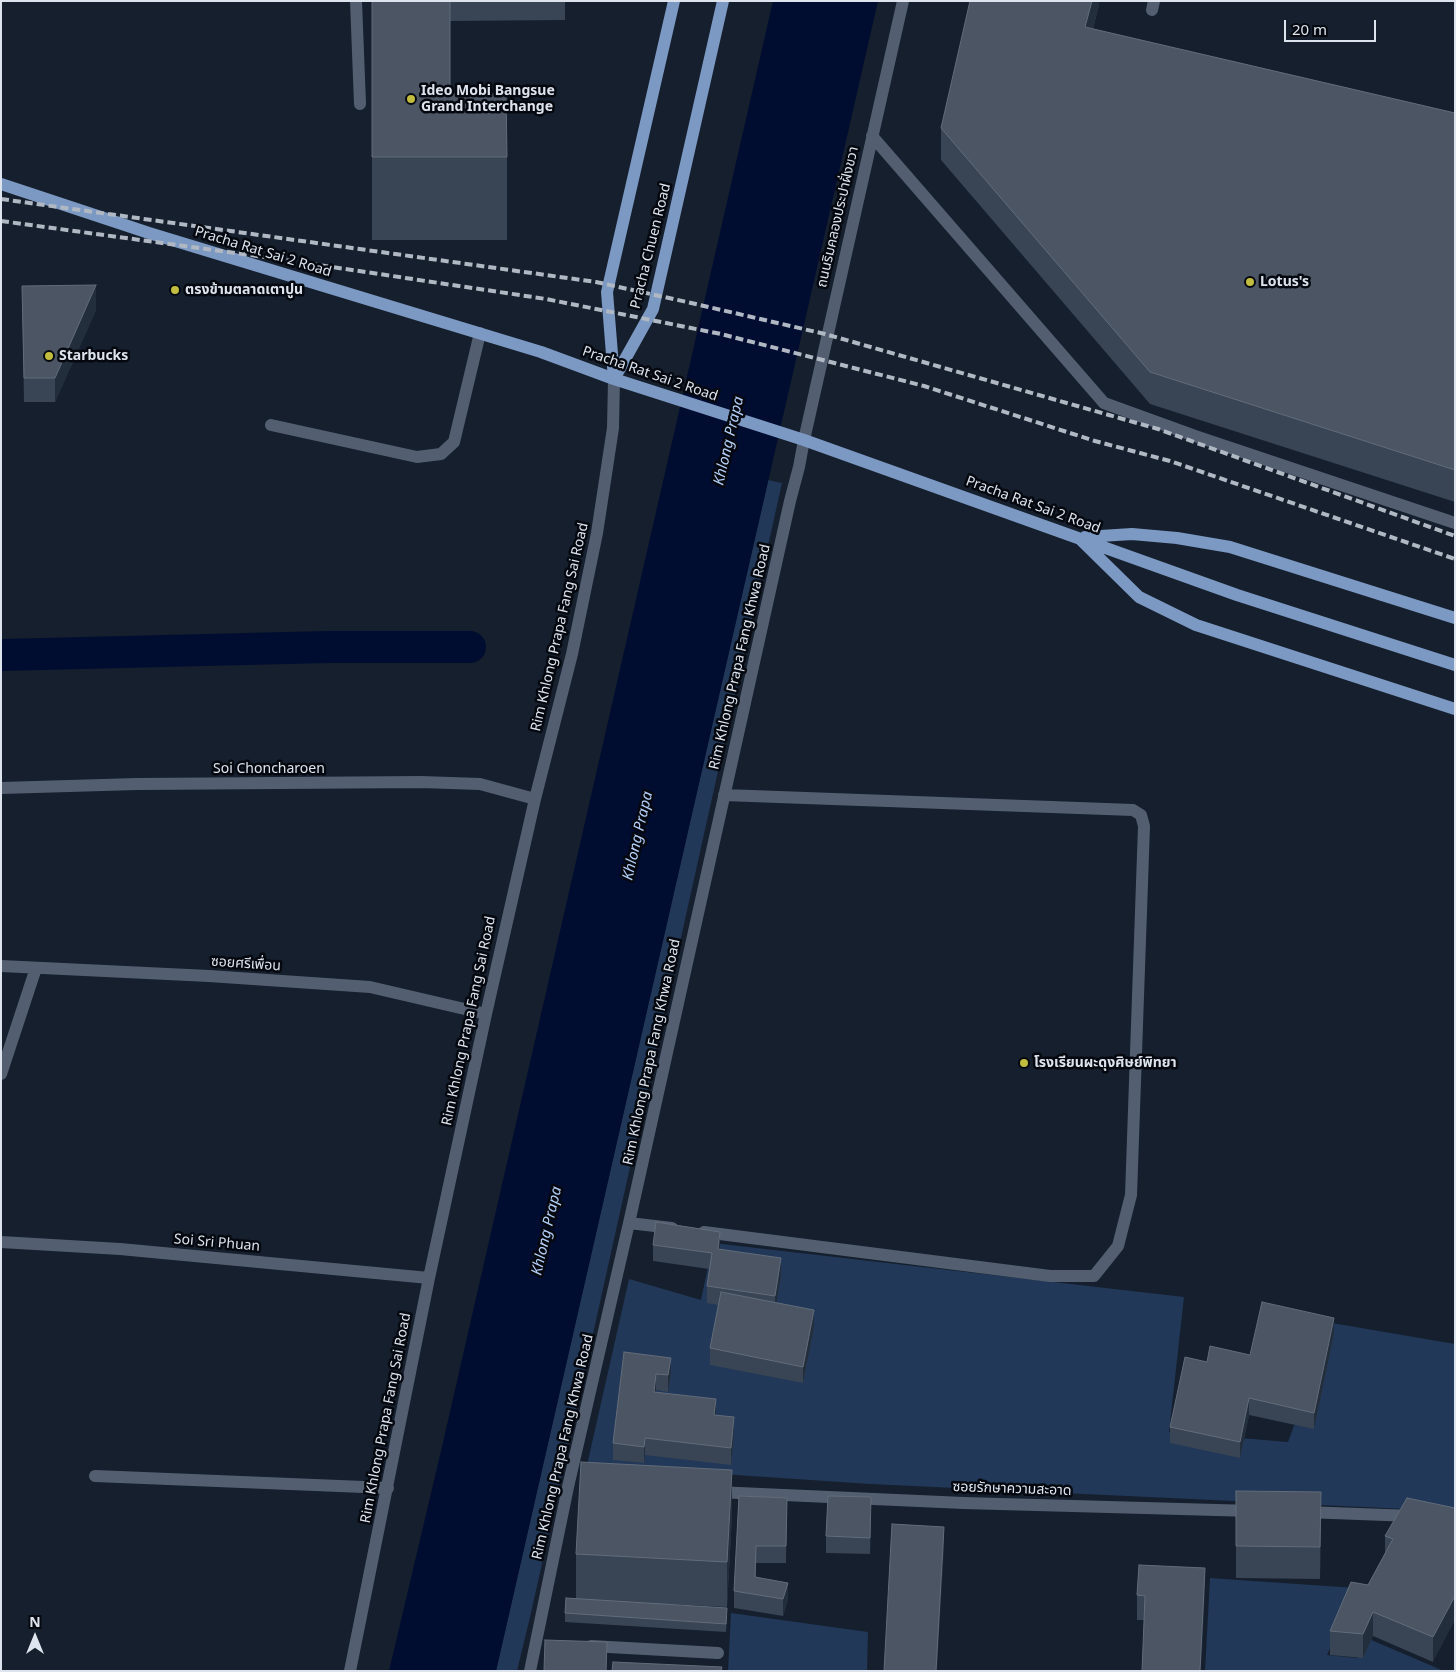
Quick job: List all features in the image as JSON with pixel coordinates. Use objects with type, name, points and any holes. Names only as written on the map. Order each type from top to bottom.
[{"type":"main road","name":"Pracha Chuen Road","points":[[614,379],[607,292],[674,1]]},
{"type":"main road","name":"Pracha Chuen Road","points":[[614,379],[653,309],[724,1]]},
{"type":"main road","name":"Pracha Rat Sai 2 Road","points":[[1,184],[149,233],[541,352],[614,379],[804,440],[1237,594],[1455,665]]},
{"type":"main road","points":[[1078,537],[1132,534],[1177,538],[1230,547],[1455,618]]},
{"type":"main road","points":[[1078,537],[1139,597],[1196,625],[1455,709]]},
{"type":"street","points":[[356,1],[360,104]]},
{"type":"street","name":"ถนนริมคลองประปาฝั่งขวา","points":[[804,440],[904,1]]},
{"type":"street","points":[[872,136],[1104,403],[1195,436],[1455,523]]},
{"type":"street","points":[[271,425],[418,457],[441,454],[454,442],[480,333]]},
{"type":"street","name":"Rim Khlong Prapa Fang Sai Road","points":[[350,1671],[429,1278],[486,1014],[535,799],[572,654],[597,533],[613,428],[614,379]]},
{"type":"street","name":"Rim Khlong Prapa Fang Khwa Road","points":[[530,1671],[541,1643],[630,1223],[804,440]]},
{"type":"street","name":"Soi Choncharoen","points":[[1,788],[137,784],[422,782],[480,784],[535,799]]},
{"type":"street","points":[[630,1223],[1050,1276],[1094,1276],[1118,1246],[1131,1195],[1144,826],[1141,814],[1133,810],[724,795]]},
{"type":"street","name":"ซอยศรีเพื่อน","points":[[1,966],[210,976],[370,987],[486,1014]]},
{"type":"street","points":[[1,1074],[36,968]]},
{"type":"street","name":"Soi Sri Phuan","points":[[1,1242],[120,1249],[429,1278]]},
{"type":"street","points":[[95,1476],[388,1488]]},
{"type":"street","name":"ซอยรักษาความสะอาด","points":[[705,1492],[1268,1511]]},
{"type":"street","points":[[1288,1512],[1408,1515],[1427,1518]]},
{"type":"street","points":[[574,1645],[718,1653]]},
{"type":"shaded area","points":[[768,480],[782,483],[531,1613],[517,1671],[496,1671]]},
{"type":"shaded area","points":[[713,1243],[1184,1297],[1169,1432],[1288,1442],[1332,1323],[1455,1344],[1455,1513],[1427,1510],[870,1484],[587,1465],[629,1279],[701,1300]]},
{"type":"shaded area","points":[[1210,1578],[1356,1588],[1327,1655],[1357,1658],[1369,1639],[1444,1671],[1205,1671]]},
{"type":"shaded area","points":[[731,1613],[868,1632],[867,1671],[728,1671]]},
{"type":"water","name":"Khlong Prapa","points":[[773,1],[878,1],[496,1671],[389,1671],[441,1451]]},
{"type":"building","points":[[372,1],[450,1],[450,94],[506,94],[507,157],[372,157]]},
{"type":"building","name":"Lotus's","points":[[970,1],[1092,1],[1085,27],[1455,113],[1455,470],[1150,372],[941,128]]},
{"type":"building","name":"Starbucks","points":[[96,285],[55,378],[24,378],[22,286]]},
{"type":"building","points":[[656,1222],[720,1232],[718,1249],[781,1258],[775,1296],[707,1286],[712,1253],[653,1245]]},
{"type":"building","points":[[721,1292],[814,1310],[803,1367],[710,1348]]},
{"type":"building","points":[[1262,1302],[1334,1318],[1314,1413],[1249,1398],[1240,1442],[1170,1427],[1185,1357],[1207,1362],[1210,1346],[1250,1355]]},
{"type":"building","points":[[624,1352],[671,1358],[668,1375],[656,1374],[654,1392],[716,1399],[714,1415],[734,1417],[731,1448],[645,1438],[644,1447],[613,1443]]},
{"type":"building","points":[[581,1462],[732,1470],[727,1562],[576,1554]]},
{"type":"building","points":[[1236,1491],[1321,1492],[1320,1547],[1236,1546]]},
{"type":"building","points":[[739,1496],[787,1498],[786,1546],[756,1546],[755,1577],[788,1583],[783,1599],[734,1591]]},
{"type":"building","points":[[828,1496],[871,1497],[870,1538],[826,1536]]},
{"type":"building","points":[[1407,1498],[1455,1508],[1455,1596],[1433,1637],[1373,1612],[1363,1634],[1330,1631],[1351,1582],[1368,1585],[1393,1539],[1385,1536]]},
{"type":"building","points":[[892,1524],[944,1527],[936,1671],[884,1671]]},
{"type":"building","points":[[1139,1565],[1205,1568],[1200,1671],[1142,1671],[1145,1596],[1137,1595]]},
{"type":"building","points":[[566,1598],[727,1608],[726,1624],[565,1613]]},
{"type":"building","points":[[545,1640],[607,1642],[606,1671],[544,1671]]},
{"type":"building","points":[[613,1662],[722,1667],[721,1671],[612,1671]]},
{"type":"waterway","points":[[1,655],[328,647],[470,647]]},
{"type":"railway","points":[[1,199],[596,282],[687,302],[825,334],[1158,429],[1455,536]]},
{"type":"railway","points":[[1,221],[272,258],[546,299],[721,334],[924,386],[1095,441],[1170,461],[1455,559]]},
{"type":"place","name":"Ideo Mobi Bangsue Grand Interchange","points":[[411,99]]},
{"type":"place","name":"Lotus's","points":[[1250,282]]},
{"type":"place","name":"ตรงข้ามตลาดเตาปูน","points":[[175,290]]},
{"type":"place","name":"Starbucks","points":[[49,356]]},
{"type":"place","name":"โรงเรียนผะดุงศิษย์พิทยา","points":[[1024,1063]]}]
